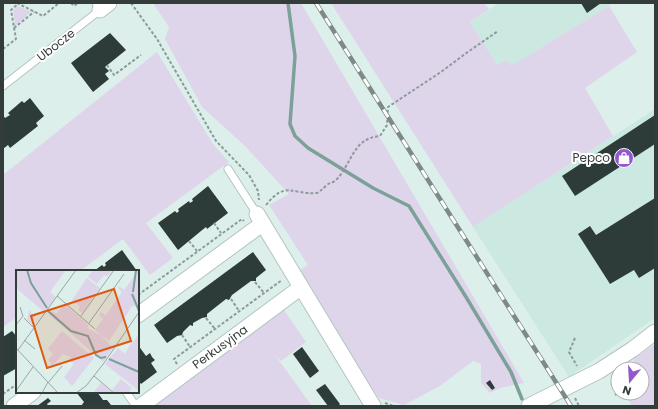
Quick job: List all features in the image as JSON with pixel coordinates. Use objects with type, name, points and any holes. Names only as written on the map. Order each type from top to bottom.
[{"type":"street","points":[[139,314],[257,223],[300,288],[373,406]]},
{"type":"street","name":"Perkusyjna","points":[[140,406],[300,288]]},
{"type":"street","points":[[529,406],[585,380],[633,349],[655,332]]},
{"type":"street","points":[[14,406],[32,393]]},
{"type":"lane","name":"Ubocze","points":[[3,86],[102,5]]},
{"type":"lane","points":[[228,169],[257,223]]},
{"type":"lane","points":[[127,393],[136,406]]},
{"type":"path","points":[[3,49],[16,39],[11,10],[17,4],[43,16],[59,3],[63,7]]},
{"type":"path","points":[[71,3],[74,6],[78,3]]},
{"type":"path","points":[[131,3],[157,39],[216,141],[249,175],[258,191],[260,204],[257,223]]},
{"type":"path","points":[[14,28],[34,12]]},
{"type":"path","points":[[257,223],[273,196],[283,190],[317,193],[328,184],[334,183],[355,150],[368,138],[380,136],[386,129],[388,107],[441,72],[498,31]]},
{"type":"path","points":[[107,65],[114,75],[141,55]]},
{"type":"path","points":[[139,294],[242,218],[257,223]]},
{"type":"path","points":[[214,223],[221,233]]},
{"type":"path","points":[[189,241],[197,251]]},
{"type":"path","points":[[255,282],[264,293]]},
{"type":"path","points":[[231,299],[239,311]]},
{"type":"path","points":[[206,318],[215,329]]},
{"type":"path","points":[[182,335],[190,347]]},
{"type":"path","points":[[575,338],[569,352],[585,380]]},
{"type":"path","points":[[3,394],[16,385]]},
{"type":"shaded area","points":[[153,3],[301,3],[524,383],[500,388],[490,393],[481,383],[481,364],[473,361],[440,386],[404,405],[379,398],[349,354],[299,271],[308,265],[269,205],[289,194],[245,146],[202,107],[165,39],[169,27]]},
{"type":"shaded area","points":[[331,3],[484,3],[489,9],[470,22],[497,65],[507,60],[511,66],[609,6],[637,52],[585,88],[613,136],[473,227]]},
{"type":"shaded area","points":[[499,3],[614,3],[511,66],[497,65],[470,22]]},
{"type":"shaded area","points":[[18,6],[31,12],[15,26],[13,10]]},
{"type":"shaded area","points":[[157,52],[213,144],[229,162],[146,223],[173,258],[150,275],[123,239],[81,270],[16,270],[16,318],[3,327],[3,175]]},
{"type":"shaded area","points":[[655,109],[655,318],[569,377],[473,227]]},
{"type":"shaded area","points":[[284,310],[306,342],[281,361],[275,355],[312,406],[152,406]]},
{"type":"shaded area","points":[[655,344],[655,406],[632,406],[629,401],[650,401],[650,361],[634,361],[634,359]]},
{"type":"building","points":[[581,3],[601,3],[587,13]]},
{"type":"building","points":[[110,33],[126,50],[105,67],[109,71],[105,74],[109,79],[93,92],[71,63]]},
{"type":"building","points":[[30,98],[44,116],[36,123],[38,126],[10,148],[8,145],[3,149],[3,115],[5,118],[10,115],[8,113],[22,101],[24,103]]},
{"type":"building","points":[[655,115],[655,144],[575,196],[562,176]]},
{"type":"building","points":[[208,186],[228,213],[207,229],[206,227],[178,250],[158,223],[175,211],[177,213],[179,211],[178,209],[189,201],[190,203],[193,201],[192,199]]},
{"type":"building","points":[[655,198],[655,268],[639,278],[634,270],[610,284],[578,234],[590,226],[596,235]]},
{"type":"building","points":[[122,250],[136,270],[95,270],[102,265],[104,267],[106,265],[105,263]]},
{"type":"building","points":[[253,252],[266,270],[256,278],[256,281],[251,281],[232,295],[229,300],[226,299],[207,314],[207,317],[193,323],[193,326],[190,325],[182,335],[177,336],[167,343],[154,325]]},
{"type":"building","points":[[12,331],[16,336],[16,369],[3,376],[3,337]]},
{"type":"building","points":[[139,346],[146,356],[150,353],[155,360],[151,363],[157,372],[141,384],[139,381]]},
{"type":"building","points":[[302,347],[319,371],[310,378],[293,354]]},
{"type":"building","points":[[490,380],[495,388],[492,390],[486,383]]},
{"type":"building","points":[[325,384],[340,404],[338,406],[328,406],[316,390]]},
{"type":"building","points":[[77,393],[98,393],[103,400],[107,400],[111,405],[81,406],[84,402]]},
{"type":"building","points":[[48,398],[51,401],[47,404],[48,406],[37,406]]},
{"type":"waterway","points":[[288,3],[295,56],[290,124],[295,136],[308,148],[373,188],[409,206],[511,372],[522,399]]},
{"type":"railway","points":[[316,3],[571,406]]},
{"type":"place","name":"Pepco","points":[[624,158]]}]
